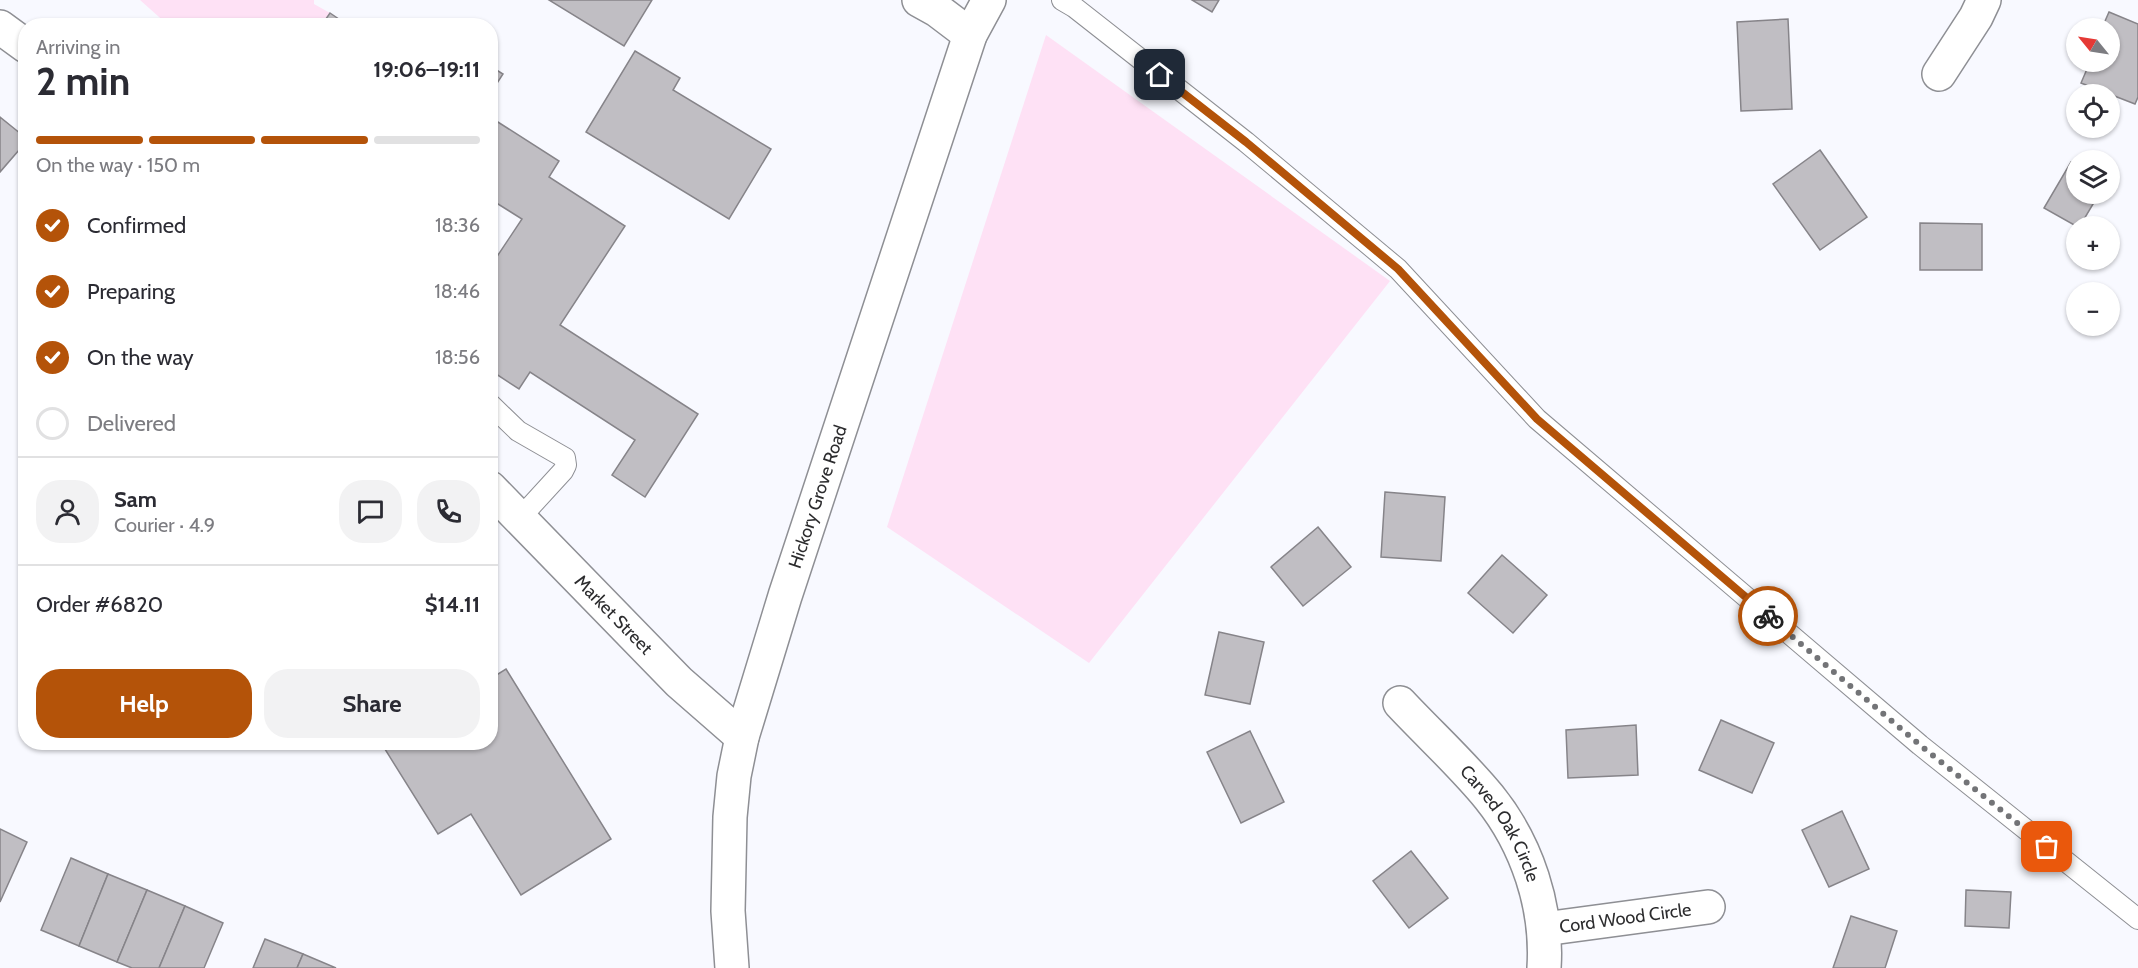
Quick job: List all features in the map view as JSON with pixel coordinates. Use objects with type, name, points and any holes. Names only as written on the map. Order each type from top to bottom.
[{"type":"street","points":[[919,0],[937,10],[970,35]]},
{"type":"street","name":"Hickory Grove Road","points":[[732,968],[728,911],[730,817],[734,776],[742,737],[785,596],[970,35],[989,0]]},
{"type":"street","points":[[1939,74],[1976,17],[1984,0]]},
{"type":"street","points":[[0,27],[18,40]]},
{"type":"street","name":"Market Street","points":[[498,496],[679,682],[742,737]]},
{"type":"street","name":"Carved Oak Circle","points":[[1400,703],[1489,797],[1513,833],[1533,879],[1540,904],[1544,929],[1544,968]]},
{"type":"street","name":"Cord Wood Circle","points":[[1544,929],[1708,907]]},
{"type":"lane","points":[[1062,0],[1246,142],[1398,269],[1537,419],[1920,745],[2138,919]]},
{"type":"lane","points":[[498,412],[518,431],[565,458],[566,465],[520,518]]},
{"type":"shaded area","points":[[140,0],[314,0],[314,4],[330,13],[326,18],[160,18]]},
{"type":"shaded area","points":[[1046,35],[1390,281],[1089,663],[887,527]]},
{"type":"building","points":[[549,0],[652,0],[624,46]]},
{"type":"building","points":[[1192,0],[1219,0],[1212,12]]},
{"type":"building","points":[[2109,12],[2138,24],[2138,97],[2135,104],[2120,98],[2120,84],[2081,83],[2086,72],[2120,72],[2120,18],[2106,18]]},
{"type":"building","points":[[330,13],[337,18],[327,18]]},
{"type":"building","points":[[1788,19],[1792,109],[1741,111],[1737,22]]},
{"type":"building","points":[[635,51],[680,78],[673,90],[771,149],[729,219],[586,132]]},
{"type":"building","points":[[498,71],[503,74],[498,82]]},
{"type":"building","points":[[0,117],[18,132],[18,151],[0,172]]},
{"type":"building","points":[[498,122],[559,161],[549,177],[625,226],[560,325],[698,414],[645,497],[612,475],[635,440],[530,372],[519,389],[498,375],[498,255],[522,219],[498,204]]},
{"type":"building","points":[[1820,150],[1867,217],[1820,250],[1773,184]]},
{"type":"building","points":[[2066,171],[2066,204],[2093,204],[2086,216],[2066,216],[2066,220],[2044,208]]},
{"type":"building","points":[[1920,223],[1982,224],[1982,270],[1920,270]]},
{"type":"building","points":[[1385,492],[1445,497],[1441,561],[1381,557]]},
{"type":"building","points":[[1318,527],[1351,567],[1303,606],[1271,567]]},
{"type":"building","points":[[1502,555],[1547,595],[1513,633],[1468,593]]},
{"type":"building","points":[[1219,632],[1264,642],[1250,704],[1205,695]]},
{"type":"building","points":[[506,669],[611,839],[521,895],[471,814],[438,834],[386,750],[498,750],[498,674]]},
{"type":"building","points":[[1721,720],[1774,743],[1752,793],[1699,770]]},
{"type":"building","points":[[1636,725],[1638,775],[1568,778],[1566,730]]},
{"type":"building","points":[[1250,731],[1284,802],[1241,823],[1207,752]]},
{"type":"building","points":[[1842,811],[1869,869],[1829,887],[1802,830]]},
{"type":"building","points":[[0,829],[27,842],[0,902]]},
{"type":"building","points":[[1411,851],[1448,898],[1409,928],[1373,881]]},
{"type":"building","points":[[71,858],[108,874],[79,946],[41,930]]},
{"type":"building","points":[[108,874],[147,890],[117,962],[79,946]]},
{"type":"building","points":[[147,890],[185,906],[159,968],[132,968],[117,962]]},
{"type":"building","points":[[1966,890],[2011,892],[2009,928],[1965,926]]},
{"type":"building","points":[[185,906],[223,923],[204,968],[159,968]]},
{"type":"building","points":[[1851,916],[1897,931],[1885,968],[1833,968]]},
{"type":"building","points":[[265,939],[303,954],[297,968],[253,968]]},
{"type":"building","points":[[303,954],[336,968],[297,968]]},
{"type":"way so far","points":[[1768,616],[1920,745],[2047,847]]},
{"type":"route","points":[[1160,75],[1246,142],[1398,269],[1537,419],[1768,616]]}]
